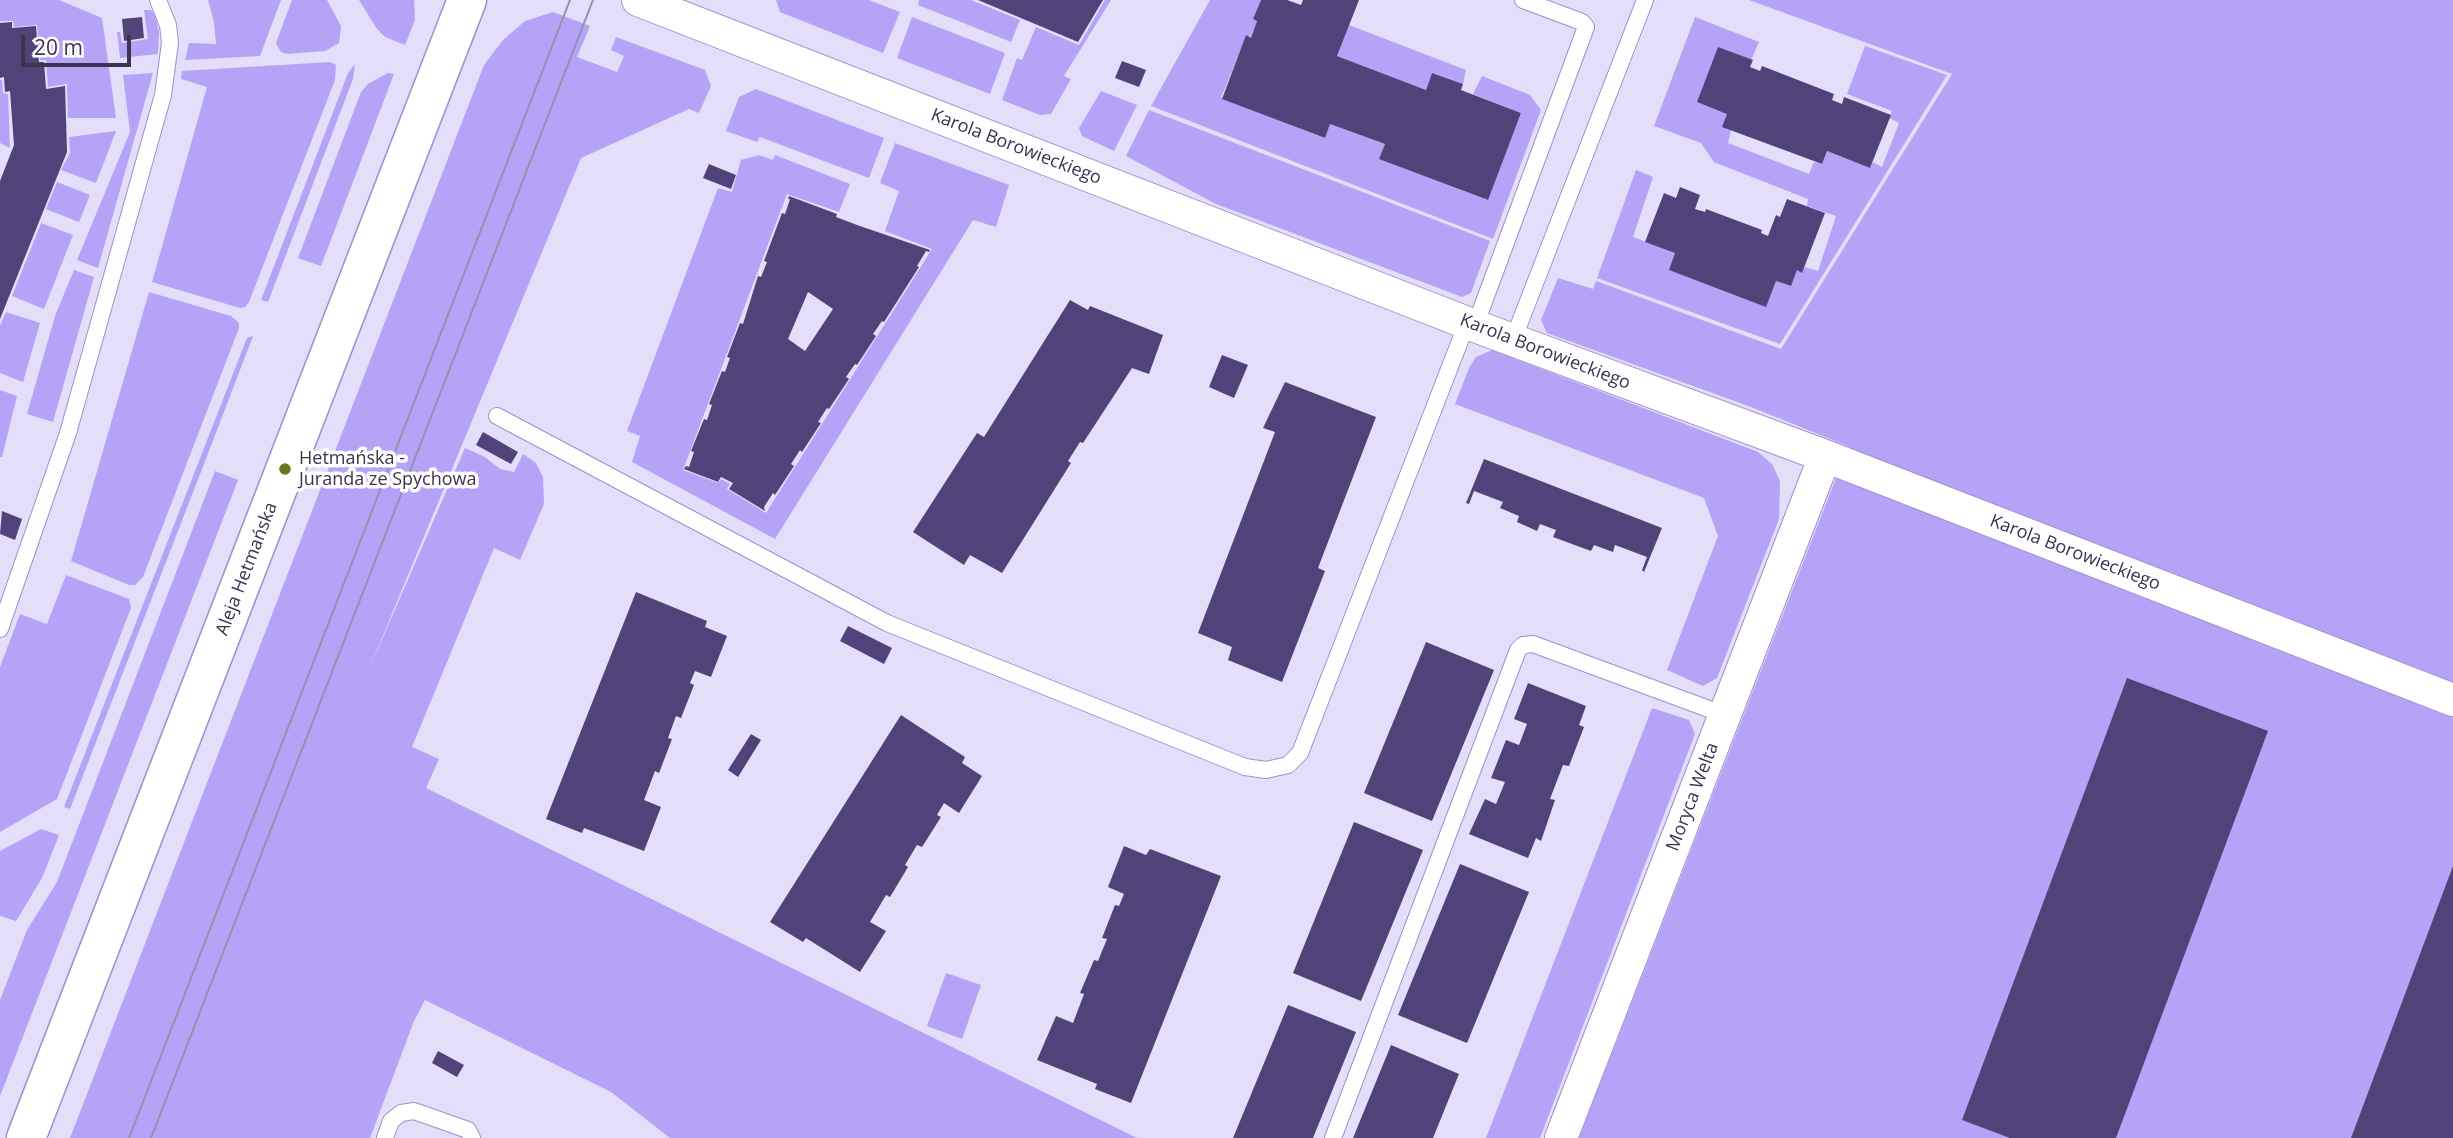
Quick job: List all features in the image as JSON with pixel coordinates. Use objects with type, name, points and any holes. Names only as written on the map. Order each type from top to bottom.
[{"type":"street","name":"Aleja Hetmańska","points":[[26,1138],[467,0]]},
{"type":"street","name":"Karola Borowieckiego","points":[[638,0],[1471,324],[1825,456],[2453,700]]},
{"type":"street","name":"Moryca Welta","points":[[1561,1138],[1825,456]]},
{"type":"lane","points":[[0,629],[7,590],[68,433],[163,95],[170,43],[168,25],[158,0]]},
{"type":"lane","points":[[497,416],[887,623],[1245,766],[1266,770],[1288,765],[1300,753],[1586,27],[1582,22],[1523,0]]},
{"type":"lane","points":[[1513,340],[1645,0]]},
{"type":"lane","points":[[1333,1138],[1518,650],[1523,645],[1533,644],[1725,715]]},
{"type":"lane","points":[[385,1138],[391,1121],[401,1113],[414,1111],[468,1130],[472,1138]]},
{"type":"shaded area","points":[[0,0],[59,0],[102,18],[116,118],[68,118],[67,84],[48,87],[46,60],[40,60],[37,25],[14,27],[13,21],[0,21]]},
{"type":"shaded area","points":[[208,0],[281,0],[260,56],[185,60],[189,43],[216,44]]},
{"type":"shaded area","points":[[292,0],[327,0],[341,26],[339,43],[325,51],[287,54],[281,52],[276,43]]},
{"type":"shaded area","points":[[359,0],[414,0],[415,20],[405,45],[385,37]]},
{"type":"shaded area","points":[[776,0],[869,0],[900,12],[883,53],[780,12]]},
{"type":"shaded area","points":[[919,0],[971,0],[1020,20],[1011,42],[918,5]]},
{"type":"shaded area","points":[[1105,0],[1111,0],[1064,76],[1071,79],[1051,114],[1040,115],[1002,100],[1017,58],[1022,60],[1036,27],[1079,45]]},
{"type":"shaded area","points":[[1210,0],[1261,0],[1253,19],[1257,21],[1251,38],[1246,36],[1221,98],[1324,138],[1330,124],[1385,144],[1380,159],[1487,200],[1521,113],[1473,94],[1482,76],[1530,95],[1541,110],[1493,239],[1151,106]]},
{"type":"shaded area","points":[[1749,0],[2453,0],[2453,1138],[1579,1138],[1850,447],[1751,407],[1547,333],[1541,320],[1558,278],[1593,289],[1596,281],[1781,349],[1952,74]]},
{"type":"shaded area","points":[[144,10],[151,10],[156,18],[159,33],[158,54],[120,58],[117,32],[120,32],[122,43],[148,39]]},
{"type":"shaded area","points":[[553,12],[590,26],[577,57],[617,72],[624,56],[611,50],[616,37],[705,70],[711,86],[699,113],[689,109],[581,158],[367,674],[465,448],[485,457],[500,469],[514,472],[523,454],[536,463],[543,477],[544,504],[520,560],[494,548],[412,747],[439,759],[426,788],[1137,1138],[670,1138],[611,1092],[425,1000],[414,1021],[370,1138],[70,1138],[484,65],[503,40],[525,21]]},
{"type":"shaded area","points":[[912,17],[1005,53],[990,94],[897,58]]},
{"type":"shaded area","points":[[1695,17],[1759,42],[1727,114],[1731,130],[1728,143],[1809,174],[1814,162],[1822,164],[1827,151],[1870,168],[1873,162],[1882,167],[1899,123],[1889,118],[1892,111],[1847,94],[1865,46],[1947,75],[1780,344],[1597,278],[1636,170],[1653,177],[1633,237],[1675,253],[1670,270],[1776,281],[1790,286],[1797,270],[1802,272],[1805,267],[1818,271],[1836,216],[1807,206],[1808,199],[1714,162],[1701,143],[1654,126]]},
{"type":"shaded area","points":[[1349,25],[1466,70],[1463,84],[1432,73],[1426,90],[1337,56]]},
{"type":"shaded area","points":[[330,62],[336,65],[335,80],[245,307],[240,308],[152,282],[207,87],[181,79],[182,71]]},
{"type":"shaded area","points":[[355,64],[353,79],[268,302],[261,300],[348,73]]},
{"type":"shaded area","points":[[153,73],[98,268],[77,260],[130,132],[123,75]]},
{"type":"shaded area","points":[[388,73],[394,74],[321,266],[298,258],[361,92],[368,84]]},
{"type":"shaded area","points":[[0,80],[3,93],[8,94],[10,148],[0,143]]},
{"type":"shaded area","points":[[756,89],[884,138],[869,178],[760,137],[757,142],[726,131],[739,97]]},
{"type":"shaded area","points":[[1101,91],[1137,105],[1114,151],[1082,136],[1079,128]]},
{"type":"shaded area","points":[[1149,110],[1490,241],[1471,293],[1462,297],[1216,204],[1126,156]]},
{"type":"shaded area","points":[[116,131],[96,183],[61,170],[70,153],[69,137]]},
{"type":"shaded area","points":[[895,143],[1009,185],[996,227],[973,220],[775,539],[632,462],[640,436],[627,431],[718,188],[732,192],[741,160],[759,155],[773,160],[775,155],[850,184],[839,212],[787,194],[683,470],[718,483],[721,479],[730,484],[727,489],[766,513],[932,249],[885,231],[899,191],[880,183]]},
{"type":"shaded area","points":[[57,182],[90,195],[79,222],[46,209]]},
{"type":"shaded area","points":[[41,223],[73,235],[44,309],[12,296]]},
{"type":"shaded area","points":[[74,270],[94,277],[53,422],[27,414],[55,316]]},
{"type":"shaded area","points":[[149,292],[231,316],[239,323],[239,328],[143,577],[135,585],[129,585],[71,561]]},
{"type":"shaded area","points":[[6,312],[40,323],[23,382],[0,373],[0,326]]},
{"type":"shaded area","points":[[253,336],[70,809],[64,807],[247,338]]},
{"type":"shaded area","points":[[1492,350],[1758,452],[1772,464],[1780,481],[1779,519],[1717,678],[1703,686],[1667,670],[1718,536],[1704,498],[1455,404],[1476,357]]},
{"type":"shaded area","points":[[0,390],[17,396],[2,457],[0,457]]},
{"type":"shaded area","points":[[215,471],[238,480],[0,1096],[0,1000],[27,930],[57,882]]},
{"type":"shaded area","points":[[66,575],[129,599],[131,608],[57,799],[0,832],[0,667],[20,614],[47,624]]},
{"type":"shaded area","points":[[1652,708],[1689,720],[1695,734],[1540,1138],[1486,1138]]},
{"type":"shaded area","points":[[41,829],[59,835],[42,878],[16,921],[0,916],[0,851]]},
{"type":"shaded area","points":[[946,973],[981,985],[962,1039],[927,1026]]},
{"type":"building","points":[[978,0],[1103,0],[1078,42]]},
{"type":"building","points":[[1261,0],[1287,0],[1301,5],[1303,0],[1359,0],[1337,56],[1426,90],[1432,73],[1463,84],[1461,90],[1521,113],[1488,200],[1379,159],[1385,144],[1330,124],[1325,138],[1222,99],[1246,35],[1251,38],[1257,21],[1253,19]]},
{"type":"building","points":[[142,17],[144,38],[124,41],[122,19]]},
{"type":"building","points":[[12,22],[12,28],[36,26],[39,62],[44,62],[46,89],[65,86],[67,152],[0,319],[0,181],[14,145],[10,91],[5,92],[4,77],[0,78],[0,23]]},
{"type":"building","points":[[1718,47],[1753,60],[1750,67],[1760,71],[1762,66],[1834,94],[1832,100],[1842,104],[1844,97],[1891,115],[1870,168],[1827,151],[1822,164],[1722,127],[1727,114],[1697,102]]},
{"type":"building","points":[[1122,61],[1146,70],[1139,87],[1115,78]]},
{"type":"building","points":[[709,164],[736,175],[731,189],[703,178]]},
{"type":"building","points":[[1680,187],[1700,195],[1695,209],[1705,212],[1706,209],[1762,230],[1761,233],[1768,236],[1776,215],[1780,217],[1787,199],[1825,213],[1802,273],[1797,270],[1791,286],[1776,281],[1766,307],[1669,270],[1675,253],[1645,242],[1664,193],[1676,198]]},
{"type":"building","points":[[789,196],[837,214],[836,217],[930,250],[926,251],[917,266],[919,267],[884,322],[882,321],[873,334],[876,336],[846,377],[849,379],[829,409],[827,408],[818,422],[821,423],[802,452],[800,450],[791,464],[794,466],[775,495],[773,493],[764,507],[765,511],[729,489],[733,483],[721,477],[718,482],[684,469],[689,467],[694,452],[691,451],[704,419],[707,420],[712,405],[709,404],[722,371],[725,372],[730,358],[727,357],[740,323],[743,324],[758,276],[761,277],[767,262],[764,261],[782,213],[785,214]],"holes":[[[808,292],[833,309],[805,351],[788,339]]]},
{"type":"building","points":[[1070,300],[1088,310],[1090,306],[1163,335],[1149,374],[1132,368],[1083,443],[1080,442],[1068,461],[1071,463],[1002,573],[970,555],[964,565],[913,532],[977,433],[984,437]]},
{"type":"building","points":[[1222,355],[1248,365],[1234,398],[1209,387]]},
{"type":"building","points":[[1285,382],[1376,417],[1318,568],[1325,571],[1282,682],[1228,660],[1232,647],[1198,633],[1275,432],[1263,428]]},
{"type":"building","points":[[483,432],[518,452],[511,464],[476,445]]},
{"type":"building","points":[[1484,459],[1662,528],[1644,572],[1642,570],[1647,557],[1615,545],[1613,552],[1594,545],[1591,551],[1553,537],[1556,530],[1540,524],[1537,531],[1517,522],[1519,516],[1500,508],[1503,502],[1474,491],[1469,504],[1466,503]]},
{"type":"building","points":[[2,511],[22,519],[15,540],[0,534]]},
{"type":"building","points":[[636,592],[707,621],[705,627],[727,636],[711,677],[695,671],[690,683],[694,685],[681,718],[676,716],[668,738],[672,739],[659,773],[655,771],[644,800],[661,807],[644,851],[584,828],[582,833],[546,819]]},
{"type":"building","points":[[848,626],[892,648],[884,664],[840,641]]},
{"type":"building","points":[[1426,642],[1494,670],[1432,821],[1364,793]]},
{"type":"building","points":[[2127,678],[2268,731],[2116,1138],[2010,1138],[1962,1120]]},
{"type":"building","points":[[1528,683],[1586,706],[1579,725],[1584,727],[1569,766],[1563,765],[1550,799],[1555,800],[1541,841],[1536,838],[1528,858],[1469,834],[1485,799],[1496,804],[1505,782],[1491,778],[1506,740],[1519,745],[1527,724],[1514,719]]},
{"type":"building","points":[[901,715],[965,757],[962,763],[982,776],[959,813],[944,803],[937,815],[941,817],[922,847],[917,845],[905,865],[908,867],[890,897],[886,895],[870,922],[886,931],[860,972],[806,938],[803,942],[770,922]]},
{"type":"building","points":[[751,734],[761,740],[738,777],[728,770]]},
{"type":"building","points":[[1354,822],[1423,850],[1361,1001],[1293,973]]},
{"type":"building","points":[[1124,846],[1146,855],[1150,849],[1221,876],[1131,1103],[1095,1089],[1097,1084],[1037,1060],[1056,1016],[1073,1023],[1084,994],[1080,993],[1094,960],[1098,961],[1107,939],[1102,938],[1115,905],[1119,906],[1124,894],[1108,887]]},
{"type":"building","points":[[1460,864],[1529,892],[1467,1043],[1398,1015]]},
{"type":"building","points":[[2453,866],[2453,1138],[2351,1138]]},
{"type":"building","points":[[1288,1005],[1356,1032],[1313,1138],[1233,1138]]},
{"type":"building","points":[[1391,1045],[1459,1074],[1433,1138],[1353,1138]]},
{"type":"building","points":[[438,1051],[464,1065],[457,1077],[432,1063]]},
{"type":"tram line","points":[[129,1138],[570,0]]},
{"type":"tram line","points":[[151,1138],[593,0]]},
{"type":"place","name":"Hetmańska - Juranda ze Spychowa","points":[[285,469]]}]
